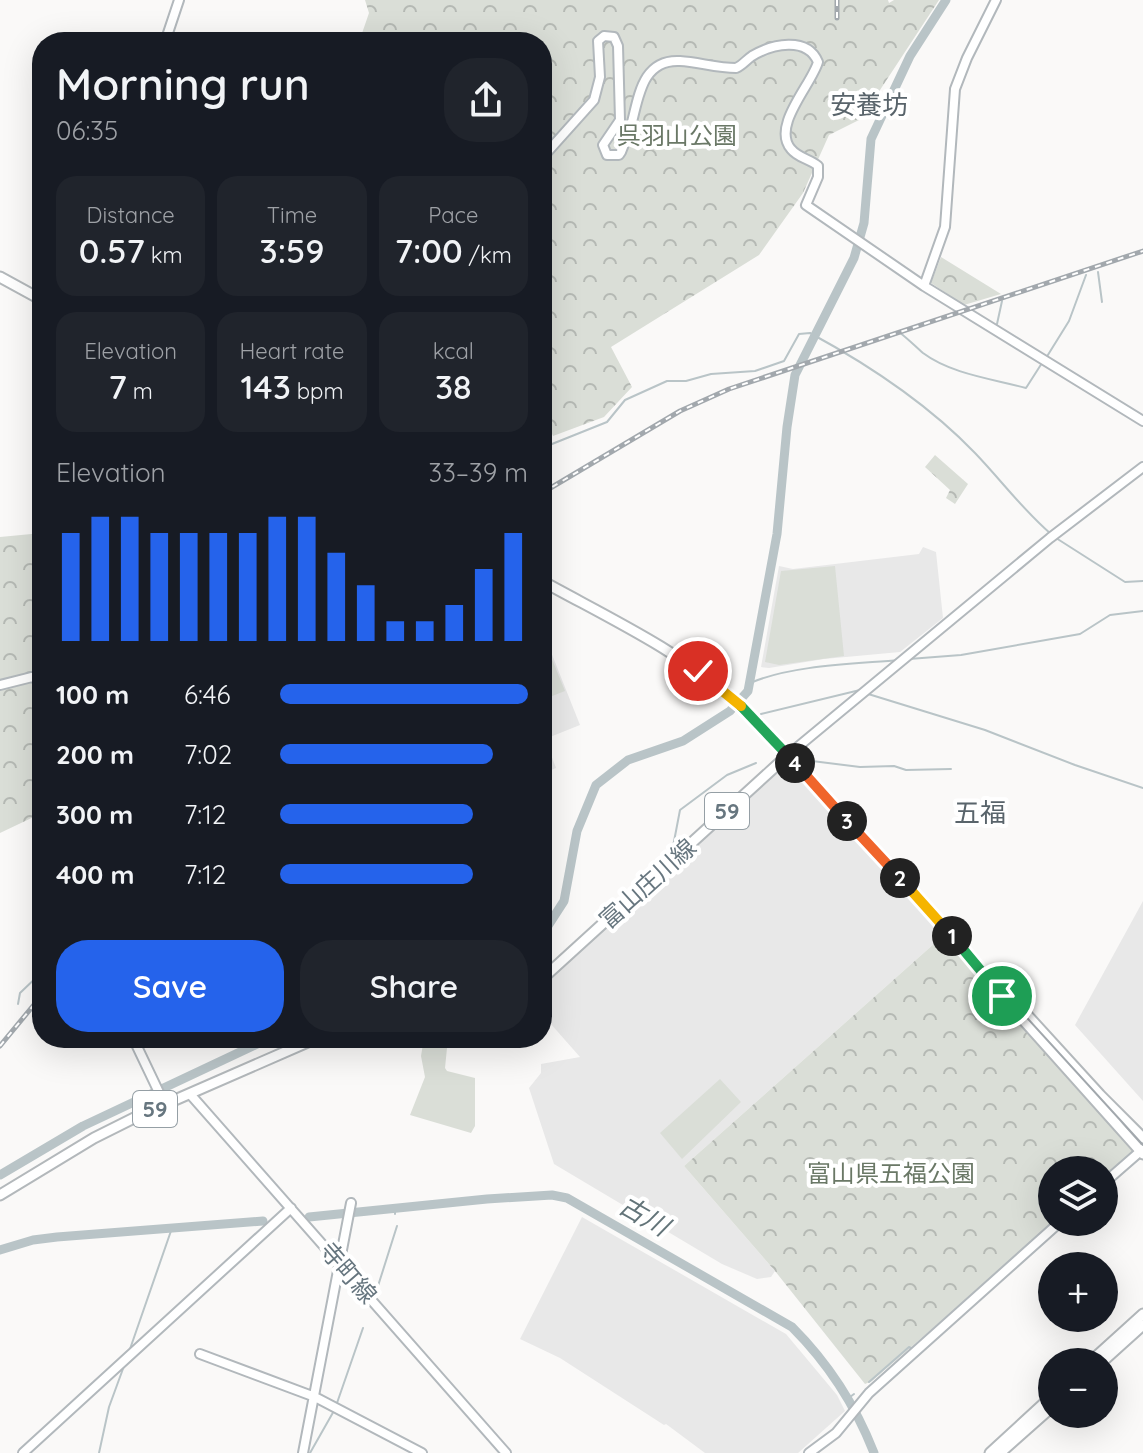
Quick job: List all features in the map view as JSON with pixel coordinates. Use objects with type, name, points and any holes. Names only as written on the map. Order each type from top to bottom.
[{"type":"main road","points":[[0,277],[32,295]]},
{"type":"main road","points":[[552,587],[659,646],[735,700],[945,928],[1142,1151]]},
{"type":"main road","name":"富山庄川線","points":[[552,970],[788,755]]},
{"type":"main road","points":[[970,957],[1143,1138]]},
{"type":"main road","name":"59","points":[[0,1194],[94,1138],[294,1048]]},
{"type":"main road","points":[[1105,1348],[1143,1314]]},
{"type":"main road","points":[[1118,1348],[1143,1325]]},
{"type":"main road","points":[[990,1453],[1038,1409]]},
{"type":"main road","points":[[1000,1453],[1038,1419]]},
{"type":"street","points":[[168,32],[179,0]]},
{"type":"street","points":[[924,286],[945,227],[955,89],[996,0]]},
{"type":"street","points":[[552,147],[594,100],[600,77],[597,46],[604,36],[614,37],[618,46],[620,120],[603,145],[607,155],[612,156],[621,152],[637,96],[649,70],[678,61],[736,68],[774,47],[803,46],[815,55],[818,62],[787,125],[788,146],[818,166],[818,177],[806,205],[924,286],[1143,421]]},
{"type":"street","points":[[788,755],[1052,536],[1143,467]]},
{"type":"street","points":[[0,685],[32,677]]},
{"type":"street","points":[[138,1048],[165,1105]]},
{"type":"street","name":"寺町線","points":[[190,1094],[506,1453]]},
{"type":"street","points":[[1118,1171],[1142,1151]]},
{"type":"street","points":[[303,1453],[351,1203]]},
{"type":"street","points":[[23,1453],[291,1208]]},
{"type":"street","points":[[809,1453],[836,1433],[865,1398],[1044,1236]]},
{"type":"street","points":[[200,1354],[315,1397],[422,1453]]},
{"type":"shaded area","points":[[923,547],[936,552],[943,618],[900,652],[761,667],[779,566],[793,569],[919,554]]},
{"type":"shaded area","points":[[552,655],[580,725],[552,736]]},
{"type":"shaded area","points":[[787,762],[945,934],[684,1166],[775,1271],[771,1277],[757,1279],[722,1264],[554,1164],[529,1088],[541,1073],[541,1064],[580,1057],[552,1025],[552,975]]},
{"type":"shaded area","points":[[1143,901],[1143,1101],[1075,1025]]},
{"type":"shaded area","points":[[582,1217],[786,1334],[837,1395],[845,1411],[798,1453],[705,1453],[666,1424],[560,1358],[520,1339]]},
{"type":"green space","name":"呉羽山公園","points":[[365,0],[888,0],[889,3],[894,0],[939,0],[861,119],[829,135],[803,193],[759,255],[611,347],[632,387],[604,417],[553,436],[552,32],[362,32],[369,13]]},
{"type":"green space","points":[[941,257],[1001,294],[964,305],[931,283]]},
{"type":"green space","points":[[935,455],[968,484],[955,504],[946,498],[950,490],[925,467]]},
{"type":"green space","points":[[32,534],[32,818],[0,833],[0,537]]},
{"type":"green space","points":[[835,566],[844,656],[779,665],[765,662],[781,571]]},
{"type":"green space","points":[[552,659],[565,691],[552,696]]},
{"type":"green space","name":"富山県五福公園","points":[[945,934],[1044,1043],[1135,1153],[1118,1168],[1118,1156],[1038,1156],[1039,1236],[865,1384],[775,1271],[684,1166]]},
{"type":"green space","points":[[422,1048],[447,1048],[447,1071],[475,1078],[475,1126],[471,1133],[410,1115],[425,1077]]},
{"type":"green space","points":[[720,1079],[741,1102],[682,1159],[660,1133]]},
{"type":"waterway","points":[[552,920],[564,901],[577,831],[596,785],[628,760],[683,741],[730,711],[748,691],[777,534],[795,375],[854,258],[864,223],[871,139],[910,56],[946,0]]},
{"type":"waterway","points":[[1098,272],[1102,302]]},
{"type":"waterway","points":[[1046,358],[1069,321],[1086,275]]},
{"type":"waterway","points":[[997,324],[1002,301]]},
{"type":"waterway","points":[[899,332],[923,353],[946,366],[1026,388],[1042,363]]},
{"type":"waterway","points":[[552,444],[607,422],[625,400],[667,381],[755,371],[784,361],[799,334],[810,333],[876,372],[938,418],[1051,534]]},
{"type":"waterway","points":[[1056,538],[1125,582],[1143,581]]},
{"type":"waterway","points":[[909,659],[961,655],[1080,634],[1110,615],[1143,611]]},
{"type":"waterway","points":[[750,683],[804,669],[899,660]]},
{"type":"waterway","points":[[761,714],[860,690]]},
{"type":"waterway","points":[[865,693],[985,730],[1143,788]]},
{"type":"waterway","points":[[804,760],[860,767],[894,766],[906,770],[951,769]]},
{"type":"waterway","points":[[671,857],[680,810],[727,775],[756,763]]},
{"type":"waterway","points":[[18,1004],[20,993],[32,982]]},
{"type":"waterway","points":[[0,1175],[83,1126],[249,1048]]},
{"type":"waterway","name":"古川","points":[[309,1217],[487,1199],[552,1195],[567,1198],[792,1327],[818,1355],[840,1386],[874,1453]]},
{"type":"waterway","name":"古川","points":[[395,1208],[395,1214]]},
{"type":"waterway","name":"古川","points":[[0,1250],[33,1240],[57,1237],[263,1221]]},
{"type":"waterway","points":[[378,1286],[397,1226]]},
{"type":"waterway","points":[[130,1349],[172,1228]]},
{"type":"waterway","points":[[337,1403],[363,1328]]},
{"type":"waterway","points":[[869,1382],[909,1347],[913,1349]]},
{"type":"waterway","points":[[99,1453],[109,1407],[124,1366]]},
{"type":"waterway","name":"古川","points":[[850,1397],[854,1394]]},
{"type":"waterway","points":[[310,1453],[335,1409]]},
{"type":"tram line","points":[[1008,997],[1143,1145]]},
{"type":"railway","points":[[837,0],[837,18]]},
{"type":"railway","points":[[552,487],[680,411],[729,389],[1143,251]]},
{"type":"railway","points":[[0,1046],[32,1007]]},
{"type":"district","name":"安養坊","points":[[869,105]]},
{"type":"district","name":"五福","points":[[980,813]]},
{"type":"route","points":[[698,671],[735,700],[788,755],[945,928],[1002,996]]}]
